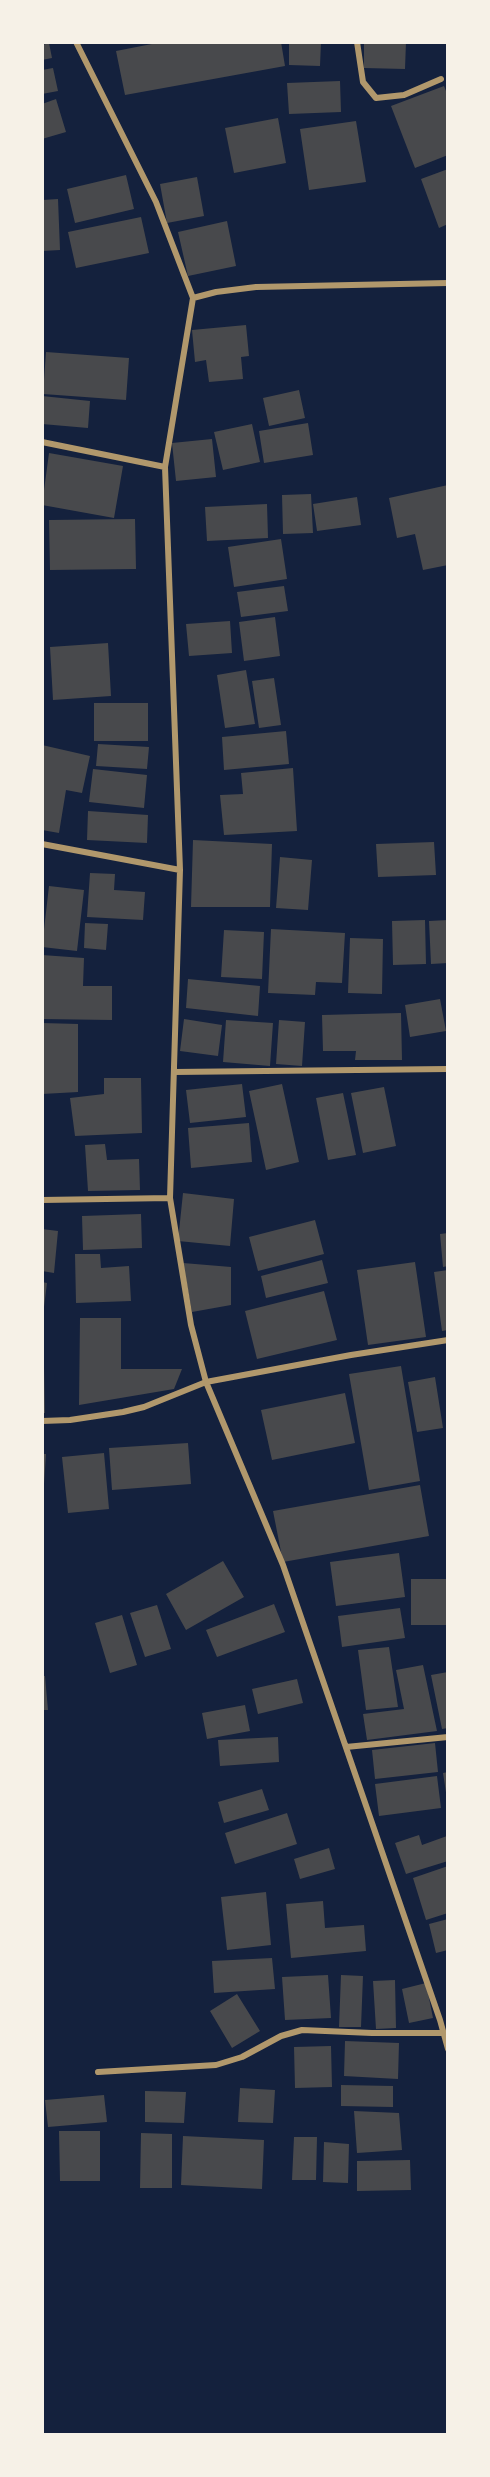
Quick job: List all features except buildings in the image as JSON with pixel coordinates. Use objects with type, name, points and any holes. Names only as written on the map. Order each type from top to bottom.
[{"type":"street","points":[[76,42],[156,202],[193,298],[165,467],[180,870],[170,1198],[191,1325],[206,1382],[283,1565],[448,2049]]},
{"type":"street","points":[[357,42],[363,82],[376,98],[404,95],[441,80]]},
{"type":"street","points":[[193,298],[216,292],[256,287],[448,283]]},
{"type":"street","points":[[42,442],[165,467]]},
{"type":"street","points":[[42,843],[180,870]]},
{"type":"street","points":[[174,1072],[448,1069]]},
{"type":"street","points":[[42,1200],[170,1198]]},
{"type":"street","points":[[42,1421],[70,1420],[144,1407],[206,1382],[351,1355],[448,1340]]},
{"type":"street","points":[[346,1747],[448,1737]]},
{"type":"street","points":[[440,2020],[448,2018]]},
{"type":"street","points":[[98,2073],[216,2065],[242,2057],[281,2036],[302,2030],[443,2033]]}]
